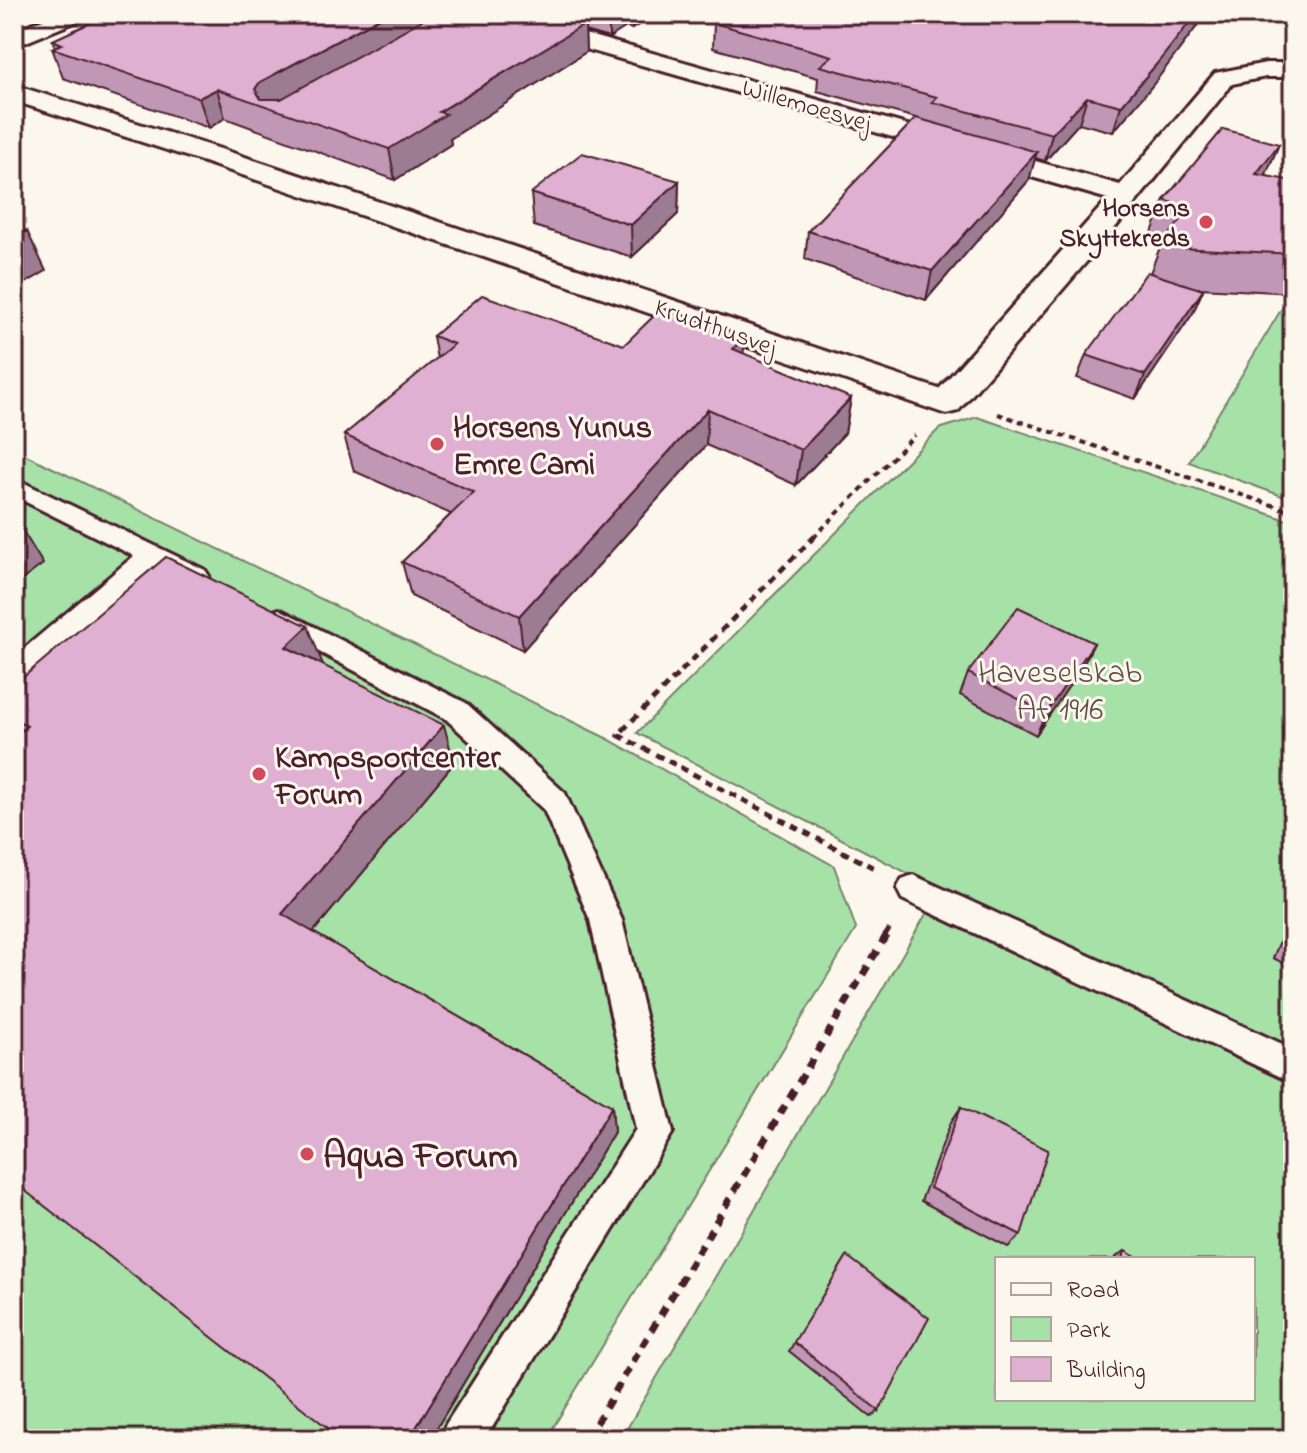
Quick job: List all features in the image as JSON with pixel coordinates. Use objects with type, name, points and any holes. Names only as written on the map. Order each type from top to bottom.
[{"type":"street","points":[[14,40],[74,14]]},
{"type":"street","name":"Willemoesvej","points":[[489,14],[1124,195]]},
{"type":"street","points":[[946,403],[1095,234],[1124,195],[1224,78],[1266,70],[1293,70]]},
{"type":"street","name":"Krudthusvej","points":[[14,93],[229,161],[946,403]]},
{"type":"lane","points":[[14,486],[221,590]]},
{"type":"lane","points":[[14,672],[152,554]]},
{"type":"lane","points":[[249,604],[456,711],[555,802],[606,920],[655,1132],[461,1439]]},
{"type":"lane","points":[[913,889],[1293,1066]]},
{"type":"path","points":[[587,1439],[913,889],[618,735],[946,403]]},
{"type":"path","points":[[986,410],[1293,512]]},
{"type":"green space","points":[[1293,290],[1293,500],[1189,462]]},
{"type":"green space","name":"Haveselskab Af 1916","points":[[977,417],[1293,522],[1293,1439],[621,1439],[940,890],[637,733],[939,429]]},
{"type":"green space","points":[[14,449],[608,739],[834,866],[856,929],[546,1439],[14,1439]]},
{"type":"building","points":[[110,14],[387,14],[260,82],[255,89],[261,99],[281,99],[433,14],[552,14],[585,24],[439,112],[446,114],[389,149],[217,89],[199,98],[52,48],[62,44],[53,40]]},
{"type":"building","points":[[726,14],[1196,14],[1121,106],[1087,97],[1052,134],[932,102],[937,97],[820,66],[832,56],[714,23]]},
{"type":"building","points":[[916,118],[1037,152],[932,271],[808,231]]},
{"type":"building","points":[[1223,129],[1279,144],[1256,174],[1293,181],[1293,254],[1160,247],[1190,208],[1164,200]]},
{"type":"building","points":[[582,153],[679,181],[631,225],[531,193]]},
{"type":"building","points":[[14,225],[27,231],[14,238]]},
{"type":"building","points":[[1147,272],[1203,290],[1145,375],[1086,355]]},
{"type":"building","points":[[482,295],[624,345],[662,308],[745,336],[733,349],[851,398],[801,450],[708,409],[519,616],[402,562],[474,492],[344,435],[454,344],[433,336]]},
{"type":"building","name":"Aqua Forum","points":[[166,557],[308,626],[286,647],[444,725],[282,914],[612,1106],[409,1439],[342,1439],[14,1182],[14,737],[27,726],[14,718],[14,685]]},
{"type":"building","points":[[1018,607],[1094,643],[1046,713],[968,673]]},
{"type":"building","points":[[1293,923],[1293,954],[1283,949]]},
{"type":"building","points":[[961,1107],[1048,1150],[1021,1235],[930,1188]]},
{"type":"building","points":[[847,1256],[929,1318],[879,1411],[794,1342]]},
{"type":"place","name":"Horsens Skyttekreds","points":[[1206,222]]},
{"type":"place","name":"Horsens Yunus Emre Cami","points":[[437,444]]},
{"type":"place","name":"Kampsportcenter Forum","points":[[259,774]]},
{"type":"place","name":"Aqua Forum","points":[[307,1154]]}]
